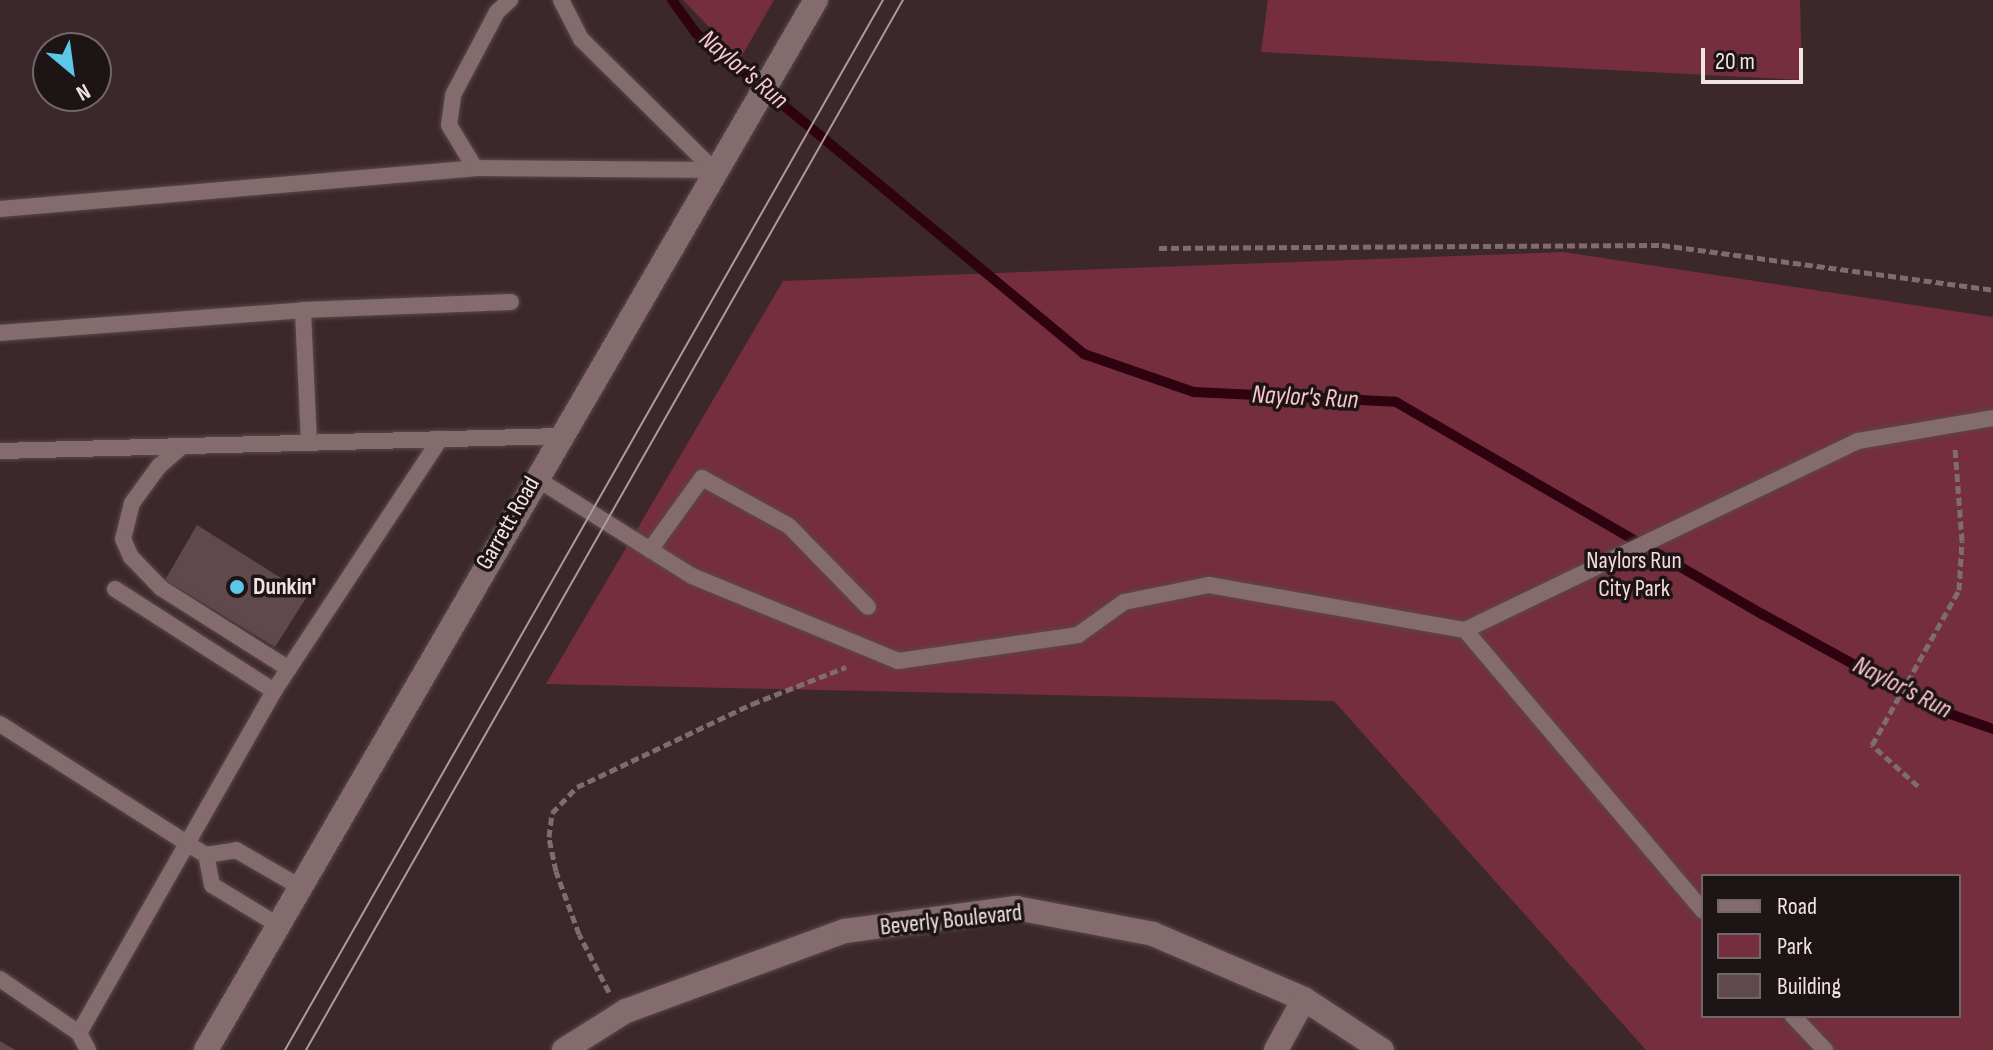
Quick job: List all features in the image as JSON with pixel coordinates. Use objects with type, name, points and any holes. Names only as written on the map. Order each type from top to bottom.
[{"type":"main road","name":"Garrett Road","points":[[206,1050],[534,477],[816,0]]},
{"type":"main road","name":"Beverly Boulevard","points":[[564,1050],[620,1014],[845,931],[1016,908],[1153,934],[1304,999],[1382,1050]]},
{"type":"main road","points":[[1276,1050],[1304,999]]},
{"type":"lane","points":[[475,168],[449,125],[453,95],[497,12],[510,0]]},
{"type":"lane","points":[[561,0],[581,39],[714,170]]},
{"type":"lane","points":[[0,209],[475,168],[714,170]]},
{"type":"lane","points":[[0,333],[303,310],[511,302]]},
{"type":"lane","points":[[303,310],[309,443]]},
{"type":"lane","points":[[534,477],[692,576],[879,657],[898,661],[1078,635],[1124,602],[1209,585],[1465,630],[1858,441],[1993,418]]},
{"type":"lane","points":[[0,451],[560,436]]},
{"type":"lane","points":[[79,1033],[185,841],[274,691],[440,439]]},
{"type":"lane","points":[[180,448],[159,466],[132,503],[123,539],[131,557],[161,588],[289,669]]},
{"type":"lane","points":[[650,550],[702,478],[789,526],[868,607]]},
{"type":"lane","points":[[115,589],[274,691]]},
{"type":"lane","points":[[1465,630],[1701,909]]},
{"type":"lane","points":[[0,724],[206,855],[236,850],[300,887]]},
{"type":"lane","points":[[206,855],[212,885],[278,925]]},
{"type":"lane","points":[[0,979],[79,1033],[88,1050]]},
{"type":"lane","points":[[1795,1018],[1825,1050]]},
{"type":"path","points":[[1159,248],[1662,245],[1993,290]]},
{"type":"path","points":[[1918,786],[1872,745],[1923,660],[1959,590],[1962,541],[1953,427]]},
{"type":"path","points":[[620,1014],[579,934],[556,871],[549,837],[552,813],[577,787],[752,704],[879,657]]},
{"type":"green space","points":[[683,0],[774,0],[740,59]]},
{"type":"green space","points":[[1268,0],[1800,0],[1802,80],[1261,52]]},
{"type":"green space","name":"Naylors Run City Park","points":[[1563,252],[1993,317],[1993,1050],[1646,1050],[1334,701],[546,684],[783,281]]},
{"type":"building","name":"Dunkin'","points":[[197,525],[308,595],[275,647],[165,580]]},
{"type":"building","points":[[0,1041],[15,1050],[0,1050]]},
{"type":"waterway","name":"Naylor's Run","points":[[672,0],[696,33],[1084,354],[1194,392],[1396,402],[1762,614],[1933,708],[1993,729]]},
{"type":"tram line","points":[[285,1050],[883,0]]},
{"type":"tram line","points":[[306,1050],[903,0]]},
{"type":"place","name":"Dunkin'","points":[[237,587]]}]
